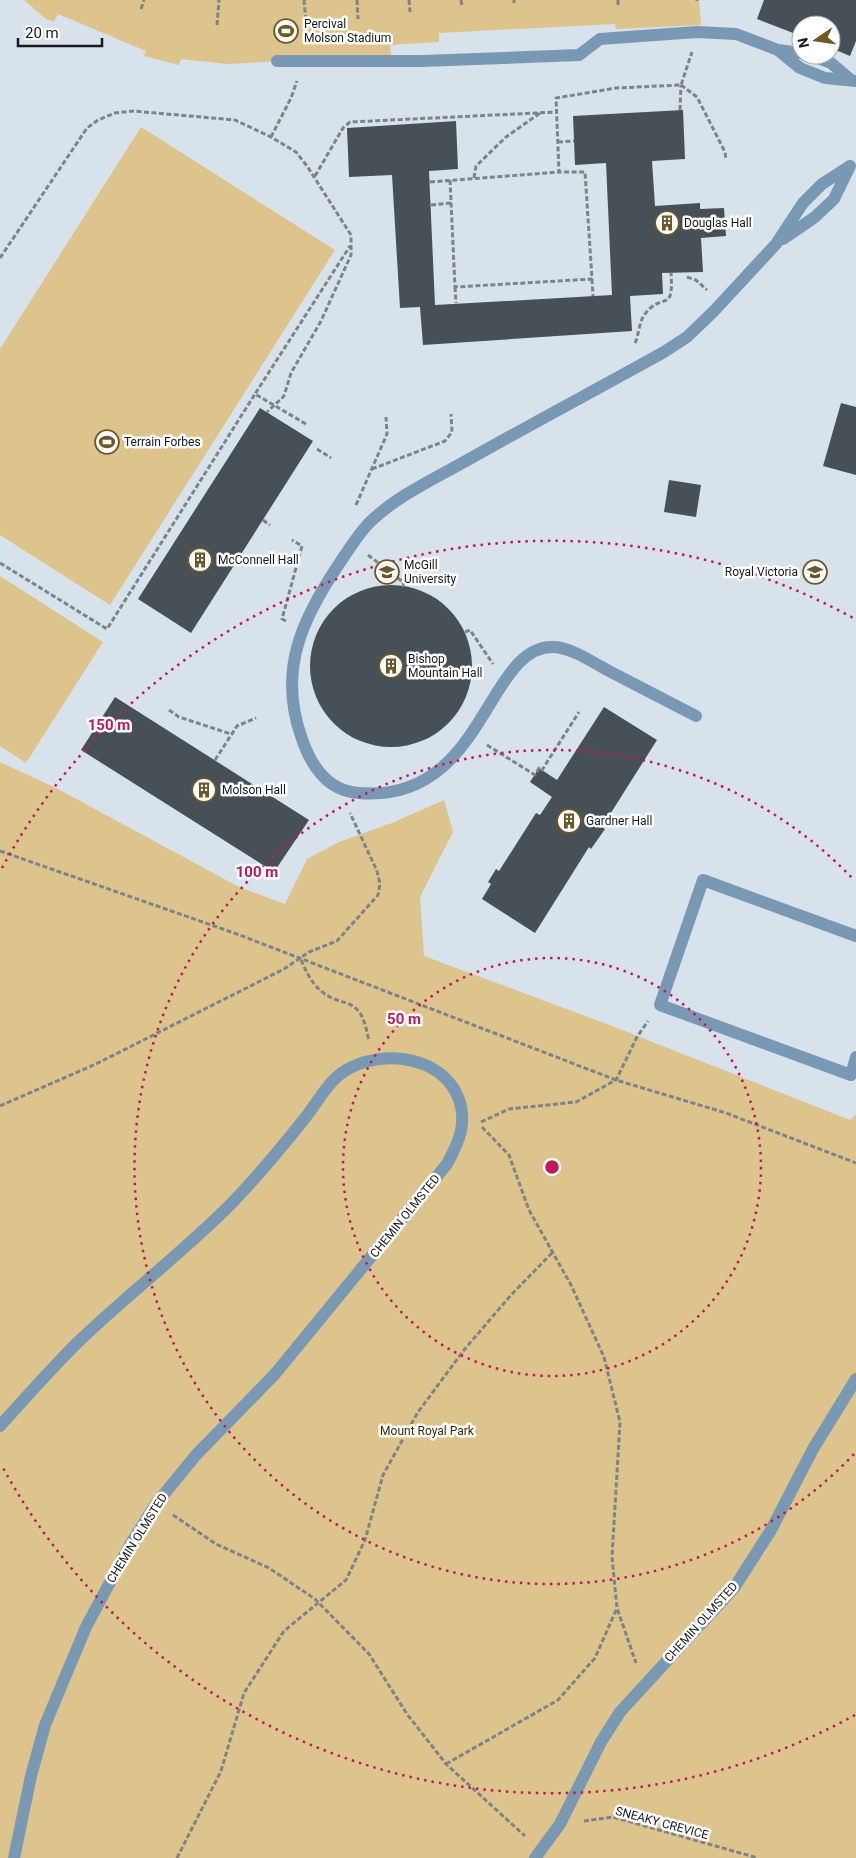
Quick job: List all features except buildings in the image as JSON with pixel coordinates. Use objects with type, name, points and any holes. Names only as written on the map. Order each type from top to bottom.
[{"type":"street","points":[[277,61],[422,61],[579,55],[600,39],[697,32],[736,34],[778,50],[791,52]]},
{"type":"street","points":[[778,50],[800,68],[825,78],[854,80]]},
{"type":"street","points":[[835,65],[854,80]]},
{"type":"street","points":[[696,716],[571,651],[547,647],[530,652],[518,662],[472,735],[454,757],[438,772],[415,785],[392,792],[356,793],[345,790],[326,780],[308,755],[293,711],[291,678],[299,638],[309,614],[330,578],[362,531],[373,520],[395,503],[435,478],[676,345],[706,320],[776,244],[803,203],[822,184],[853,167]]},
{"type":"street","points":[[776,244],[816,217],[834,199],[853,167]]},
{"type":"street","points":[[856,936],[703,880],[660,1005],[851,1075],[856,1057]]},
{"type":"street","name":"CHEMIN OLMSTED","points":[[0,1426],[41,1379],[78,1343],[231,1203],[306,1117],[328,1085],[349,1068],[386,1057],[406,1059],[426,1066],[444,1078],[457,1095],[464,1117],[459,1143],[447,1164],[306,1339],[276,1374],[196,1455],[156,1504],[107,1584],[66,1670],[44,1725],[14,1858]]},
{"type":"street","name":"CHEMIN OLMSTED","points":[[538,1854],[560,1824],[602,1742],[620,1712],[734,1588],[771,1530],[813,1449],[856,1379]]},
{"type":"path","points":[[141,9],[144,0]]},
{"type":"path","points":[[217,25],[219,0]]},
{"type":"path","points":[[304,0],[306,22]]},
{"type":"path","points":[[357,0],[358,19]]},
{"type":"path","points":[[409,0],[410,12]]},
{"type":"path","points":[[461,0],[462,6]]},
{"type":"path","points":[[618,0],[618,5]]},
{"type":"path","points":[[680,110],[681,85],[692,50]]},
{"type":"path","points":[[559,172],[556,98],[616,88],[681,85],[697,96],[725,152],[726,160]]},
{"type":"path","points":[[271,137],[291,98]]},
{"type":"path","points":[[0,258],[36,207],[78,139],[98,120],[115,113],[133,111],[235,120],[271,137],[296,152],[315,176],[351,235],[351,245],[350,256],[321,321],[292,373],[284,396],[267,412]]},
{"type":"path","points":[[315,176],[343,128],[350,122],[556,112]]},
{"type":"path","points":[[474,178],[476,166],[506,137],[540,113]]},
{"type":"path","points":[[558,142],[574,141]]},
{"type":"path","points":[[430,182],[559,172],[585,172],[593,296]]},
{"type":"path","points":[[450,180],[456,304]]},
{"type":"path","points":[[431,205],[451,203]]},
{"type":"path","points":[[0,563],[107,629],[351,245]]},
{"type":"path","points":[[629,348],[638,337],[643,316],[648,310],[670,299],[672,295],[671,273]]},
{"type":"path","points":[[688,277],[696,280],[704,287]]},
{"type":"path","points":[[455,287],[592,279]]},
{"type":"path","points":[[255,394],[306,424]]},
{"type":"path","points":[[371,469],[445,441],[452,432],[451,414]]},
{"type":"path","points":[[353,512],[387,434],[386,417]]},
{"type":"path","points":[[317,449],[331,458]]},
{"type":"path","points":[[263,520],[270,525]]},
{"type":"path","points":[[289,622],[282,619],[302,546],[292,540]]},
{"type":"path","points":[[364,551],[404,582],[404,587]]},
{"type":"path","points":[[465,632],[470,630],[498,671]]},
{"type":"path","points":[[169,710],[179,717],[232,734]]},
{"type":"path","points":[[482,741],[535,775],[539,768],[542,770],[579,712]]},
{"type":"path","points":[[215,760],[237,726],[256,718]]},
{"type":"path","points":[[0,1106],[96,1064],[301,959],[308,952],[337,941],[378,895],[380,884],[377,871],[348,809]]},
{"type":"path","points":[[0,851],[172,910],[616,1080],[726,1113],[856,1162]]},
{"type":"path","points":[[301,959],[310,980],[332,998],[347,1002],[360,1012],[364,1026]]},
{"type":"path","points":[[637,1037],[616,1080],[576,1102],[509,1109],[478,1123],[509,1155],[529,1210],[571,1285],[604,1357],[620,1422],[612,1557],[617,1608],[644,1685]]},
{"type":"path","points":[[177,1858],[220,1771],[244,1693],[284,1631],[346,1580],[365,1540],[383,1475],[418,1412],[464,1350],[552,1253]]},
{"type":"path","points":[[156,1504],[216,1544],[269,1568],[319,1602],[369,1654],[407,1714],[446,1764],[538,1854]]},
{"type":"path","points":[[446,1764],[558,1700],[595,1658],[617,1608]]},
{"type":"path","name":"SNEAKY CREVICE","points":[[560,1824],[613,1817],[758,1858]]},
{"type":"green space","name":"Percival Molson Stadium","points":[[24,0],[699,0],[701,25],[616,29],[615,24],[439,33],[439,42],[390,45],[391,55],[227,64],[181,59],[179,65],[144,56],[146,51],[58,14],[54,22],[46,19]]},
{"type":"green space","name":"Terrain Forbes","points":[[141,127],[335,250],[110,605],[0,535],[0,349]]},
{"type":"green space","points":[[0,576],[103,642],[26,763],[0,746]]},
{"type":"green space","name":"Mount Royal Park","points":[[0,762],[58,789],[239,887],[285,904],[307,859],[339,842],[392,823],[444,800],[453,832],[420,897],[424,956],[607,1024],[850,1120],[856,1114],[856,1858],[0,1858]]},
{"type":"place","name":"Percival Molson Stadium","points":[[286,31]]},
{"type":"place","name":"Douglas Hall","points":[[667,223]]},
{"type":"place","name":"Terrain Forbes","points":[[107,442]]},
{"type":"place","name":"McConnell Hall","points":[[200,560]]},
{"type":"place","name":"McGill University","points":[[387,572]]},
{"type":"place","name":"Royal Victoria","points":[[815,572]]},
{"type":"place","name":"Bishop Mountain Hall","points":[[391,666]]},
{"type":"place","name":"Molson Hall","points":[[204,790]]},
{"type":"place","name":"Gardner Hall","points":[[569,821]]}]
